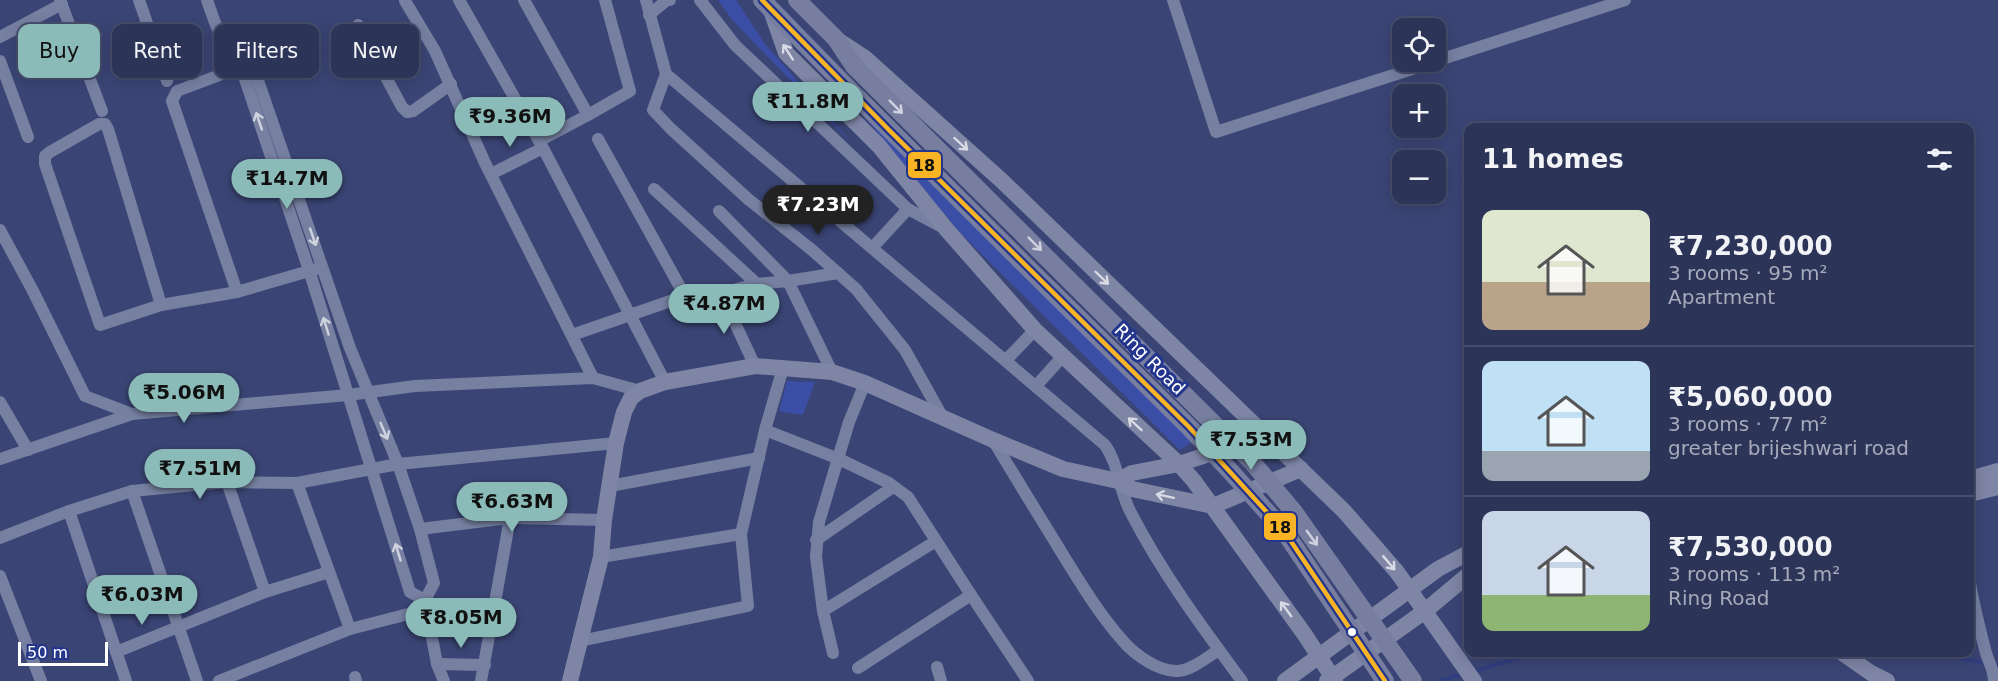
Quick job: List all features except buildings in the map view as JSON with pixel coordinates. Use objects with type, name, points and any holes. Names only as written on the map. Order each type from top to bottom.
[{"type":"main road","points":[[798,0],[836,39]]},
{"type":"main road","points":[[766,5],[1190,427],[1284,531],[1385,681]]},
{"type":"main road","name":"Ring Road","points":[[836,39],[854,66],[1252,462],[1294,512],[1413,681]]},
{"type":"street","points":[[139,0],[167,81]]},
{"type":"street","points":[[207,0],[215,24]]},
{"type":"street","points":[[459,0],[539,141],[630,91],[605,0]]},
{"type":"street","points":[[524,0],[588,115]]},
{"type":"street","points":[[646,0],[666,74],[1106,445],[1113,456],[1127,507],[1152,552],[1242,681]]},
{"type":"street","points":[[649,15],[670,0]]},
{"type":"street","points":[[699,0],[735,45],[908,209],[947,230]]},
{"type":"street","points":[[1173,0],[1216,132],[1401,72]]},
{"type":"street","points":[[1446,57],[1625,0]]},
{"type":"street","points":[[405,1],[435,51],[491,174],[593,378]]},
{"type":"street","points":[[0,37],[61,2],[102,111]]},
{"type":"street","points":[[766,5],[786,53],[879,146],[947,230],[1035,330],[1179,464],[1213,506],[1320,657],[1332,680],[1425,611],[1464,578]]},
{"type":"street","points":[[836,39],[865,58],[1001,180],[1344,511],[1411,591],[1470,675]]},
{"type":"street","points":[[0,61],[28,137]]},
{"type":"street","points":[[666,74],[653,110],[748,199],[856,289],[906,350],[943,418]]},
{"type":"street","points":[[214,76],[177,91],[172,101],[237,292]]},
{"type":"street","points":[[249,78],[410,592],[427,605]]},
{"type":"street","points":[[250,78],[323,267],[350,348],[398,464],[420,528],[434,583],[427,605],[437,664],[444,681]]},
{"type":"street","points":[[386,78],[407,112],[413,111],[451,84]]},
{"type":"street","points":[[161,305],[108,129],[105,124],[99,124],[50,152],[45,156],[45,164],[100,325],[161,305],[237,292],[323,267]]},
{"type":"street","points":[[598,139],[685,296]]},
{"type":"street","points":[[491,174],[543,148],[665,382]]},
{"type":"street","points":[[654,189],[757,284]]},
{"type":"street","points":[[873,248],[908,209]]},
{"type":"street","points":[[719,211],[788,281],[832,372]]},
{"type":"street","points":[[0,230],[85,396],[132,414]]},
{"type":"street","points":[[572,334],[685,296],[838,273]]},
{"type":"street","points":[[721,292],[755,366]]},
{"type":"street","points":[[1006,360],[1035,330]]},
{"type":"street","points":[[334,351],[350,348]]},
{"type":"street","points":[[1036,386],[1063,356]]},
{"type":"street","points":[[570,681],[601,557],[609,486],[624,412],[631,398],[640,391],[665,382],[755,366],[832,372],[865,383],[1063,469],[1118,481],[1132,489],[1213,506],[1301,469]]},
{"type":"street","points":[[580,641],[748,606],[741,534],[765,430],[783,368]]},
{"type":"street","points":[[0,459],[132,414],[348,395],[415,386],[593,378],[640,391]]},
{"type":"street","points":[[833,653],[824,611],[816,557],[816,540],[819,522],[849,422],[865,383]]},
{"type":"street","points":[[0,402],[28,450]]},
{"type":"street","points":[[765,430],[839,459],[908,497],[1028,681]]},
{"type":"street","points":[[1118,481],[1132,473],[1179,464],[1267,435]]},
{"type":"street","points":[[993,440],[1080,583],[1123,642],[1148,661],[1165,669],[1177,671],[1186,669],[1219,650]]},
{"type":"street","points":[[0,538],[132,491],[226,482],[297,483],[398,464],[616,443]]},
{"type":"street","points":[[609,486],[759,458]]},
{"type":"street","points":[[1974,478],[1998,471]]},
{"type":"street","points":[[226,482],[265,592]]},
{"type":"street","points":[[297,483],[350,629]]},
{"type":"street","points":[[816,540],[893,487]]},
{"type":"street","points":[[1974,493],[1998,487]]},
{"type":"street","points":[[132,491],[197,681]]},
{"type":"street","points":[[69,512],[126,681]]},
{"type":"street","points":[[420,528],[510,518],[604,520]]},
{"type":"street","points":[[481,681],[510,518]]},
{"type":"street","points":[[601,557],[741,534]]},
{"type":"street","points":[[824,611],[936,541]]},
{"type":"street","points":[[1285,681],[1411,591],[1438,569],[1464,555]]},
{"type":"street","points":[[116,652],[265,592],[329,573]]},
{"type":"street","points":[[0,576],[4,595],[40,681]]},
{"type":"street","points":[[858,668],[971,595]]},
{"type":"street","points":[[219,681],[350,629],[427,605]]},
{"type":"street","points":[[1974,611],[1994,676]]},
{"type":"street","points":[[1848,657],[1887,681]]},
{"type":"street","points":[[437,664],[485,665]]},
{"type":"street","points":[[937,667],[941,681]]},
{"type":"shaded area","points":[[718,0],[736,0],[765,44],[854,145],[733,21]]},
{"type":"shaded area","points":[[857,108],[1201,436],[1180,450],[960,233]]},
{"type":"shaded area","points":[[787,381],[815,382],[803,415],[779,411]]},
{"type":"waterway","points":[[1472,672],[1522,657]]},
{"type":"waterway","points":[[1957,657],[1998,666]]},
{"type":"waterway","points":[[1439,681],[1464,674]]},
{"type":"transit line","name":"18","points":[[762,0],[890,131],[1189,427],[1284,531],[1385,681]]}]
